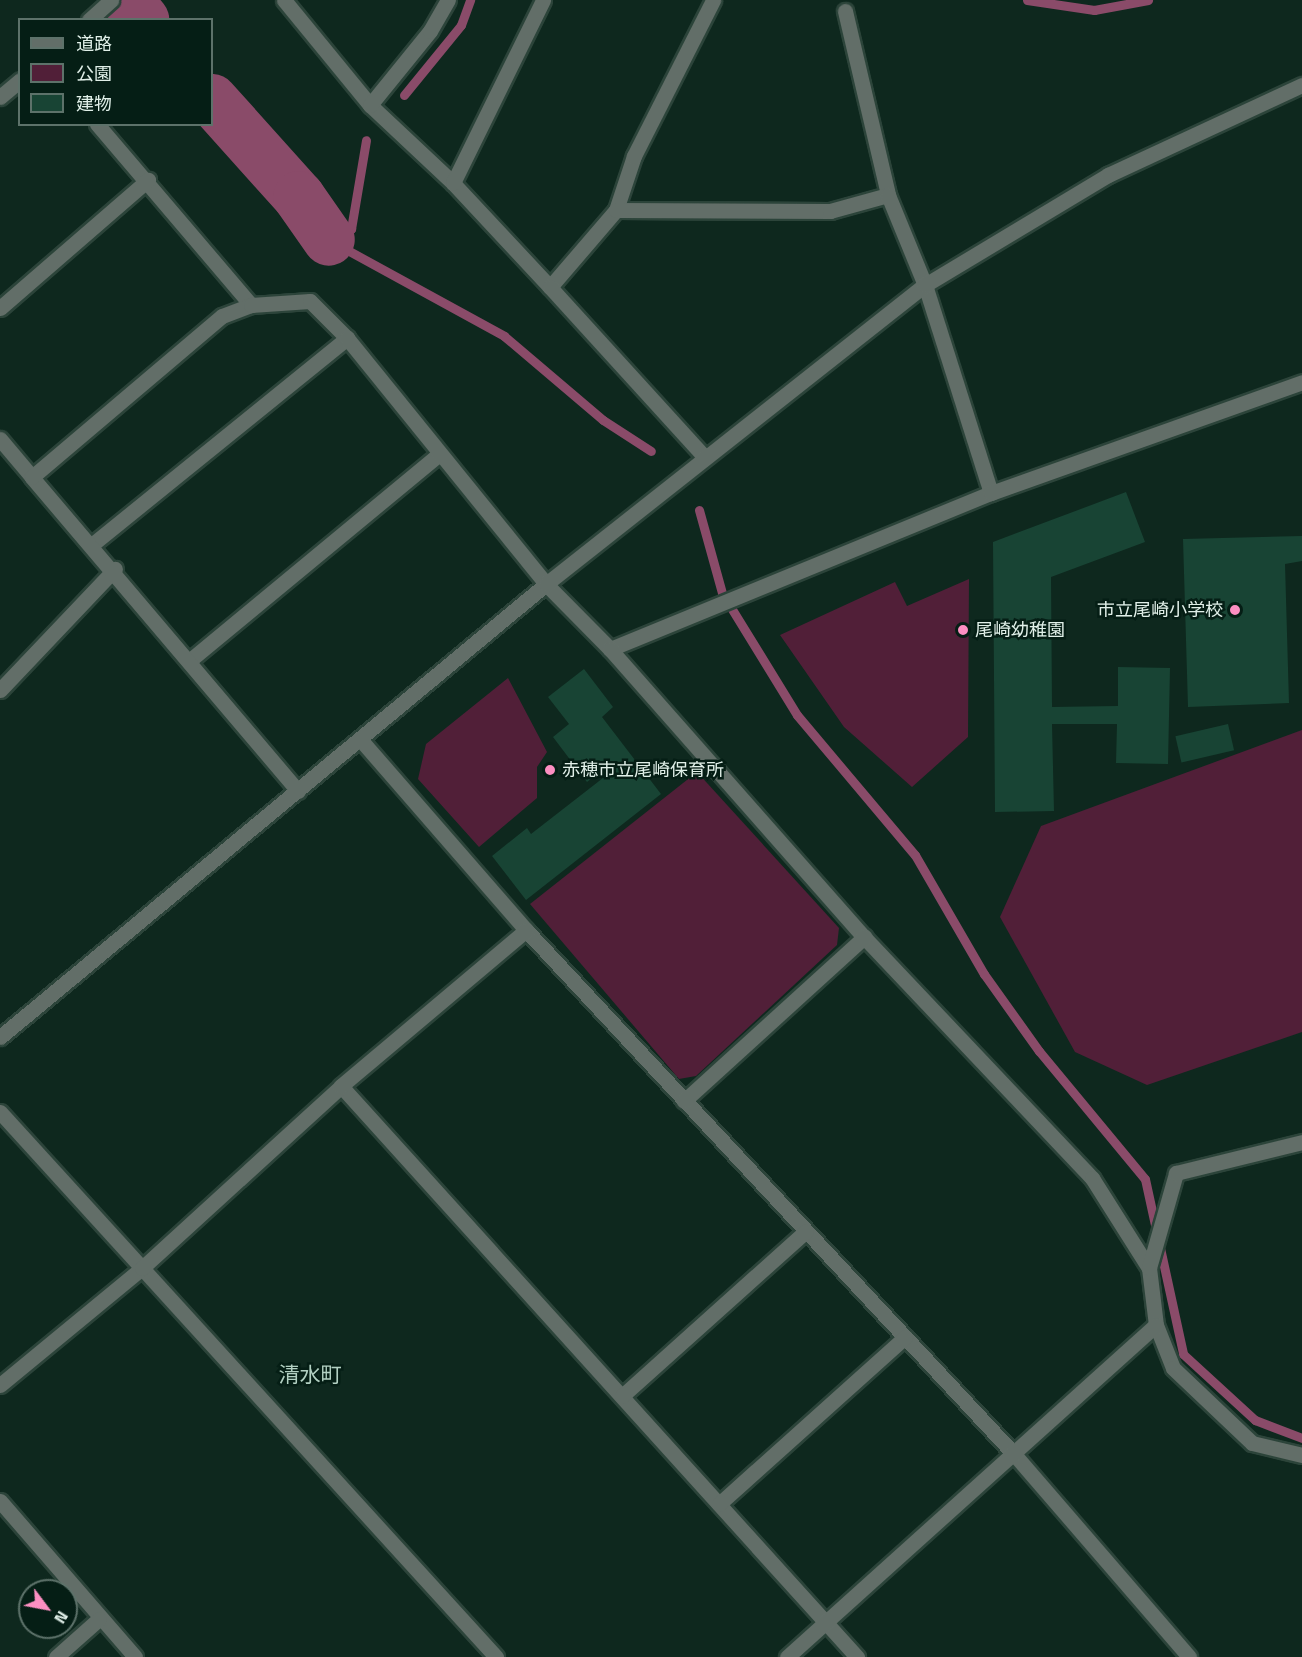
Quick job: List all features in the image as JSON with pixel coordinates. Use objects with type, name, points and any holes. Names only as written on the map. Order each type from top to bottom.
[{"type":"street","points":[[91,18],[111,0]]},
{"type":"street","points":[[285,0],[370,105],[453,183],[704,456]]},
{"type":"street","points":[[370,105],[430,31],[448,0]]},
{"type":"street","points":[[453,183],[543,0]]},
{"type":"street","points":[[550,287],[616,210],[634,156],[713,0]]},
{"type":"street","points":[[845,10],[888,195],[925,285],[991,493]]},
{"type":"street","points":[[0,97],[18,82]]},
{"type":"street","points":[[0,1037],[546,584],[704,456],[925,285],[1108,175],[1302,85]]},
{"type":"street","points":[[99,126],[148,180],[251,305]]},
{"type":"street","points":[[0,308],[148,180]]},
{"type":"street","points":[[616,210],[830,211],[888,195]]},
{"type":"street","points":[[32,477],[222,316],[251,305],[310,301],[347,338],[438,455],[546,584],[610,649],[864,937],[1092,1178],[1149,1268]]},
{"type":"street","points":[[94,543],[347,338]]},
{"type":"street","points":[[610,649],[736,600],[991,493],[1302,382]]},
{"type":"street","points":[[0,439],[94,543],[189,661],[298,790]]},
{"type":"street","points":[[189,661],[438,455]]},
{"type":"street","points":[[0,690],[115,569]]},
{"type":"street","points":[[360,739],[526,930],[1014,1454],[1189,1657]]},
{"type":"street","points":[[0,1384],[142,1268],[341,1086],[526,930]]},
{"type":"street","points":[[684,1101],[864,937]]},
{"type":"street","points":[[341,1086],[857,1657]]},
{"type":"street","points":[[0,1112],[496,1657]]},
{"type":"street","points":[[1302,1142],[1176,1173],[1149,1268],[1156,1325],[1173,1368],[1252,1443],[1302,1455]]},
{"type":"street","points":[[622,1396],[806,1231]]},
{"type":"street","points":[[787,1657],[1156,1325]]},
{"type":"street","points":[[719,1504],[905,1337]]},
{"type":"street","points":[[0,1501],[135,1657]]},
{"type":"street","points":[[56,1657],[99,1618]]},
{"type":"green space","points":[[969,579],[968,737],[912,787],[844,727],[780,635],[895,582],[907,606]]},
{"type":"green space","points":[[508,678],[547,752],[537,767],[537,798],[479,847],[418,779],[426,744]]},
{"type":"green space","points":[[1302,730],[1302,1032],[1147,1085],[1075,1052],[1000,917],[1041,826]]},
{"type":"green space","points":[[697,772],[839,928],[837,945],[696,1076],[679,1079],[530,904]]},
{"type":"building","points":[[1126,492],[1145,542],[1051,577],[1052,707],[1118,706],[1118,667],[1170,668],[1168,764],[1116,763],[1117,724],[1052,724],[1054,811],[995,812],[993,542]]},
{"type":"building","points":[[1302,536],[1302,561],[1285,564],[1289,703],[1188,707],[1183,539]]},
{"type":"building","points":[[584,669],[613,707],[602,717],[661,794],[526,900],[492,856],[527,828],[531,834],[612,771],[607,766],[587,782],[553,737],[569,724],[548,697]]},
{"type":"building","points":[[1228,724],[1234,750],[1181,762],[1175,736]]},
{"type":"waterway","points":[[127,0],[141,18]]},
{"type":"waterway","points":[[404,95],[461,25],[470,0]]},
{"type":"waterway","points":[[1027,0],[1094,10],[1148,0]]},
{"type":"waterway","points":[[213,101],[299,197],[329,240]]},
{"type":"waterway","points":[[329,240],[351,229],[366,140]]},
{"type":"waterway","points":[[329,240],[504,336],[603,420],[651,451]]},
{"type":"waterway","points":[[699,510],[722,593],[797,715],[915,855],[984,974],[1039,1051],[1145,1179],[1183,1354],[1255,1420],[1302,1438]]},
{"type":"place","name":"市立尾崎小学校","points":[[1235,610]]},
{"type":"place","name":"尾崎幼稚園","points":[[963,630]]},
{"type":"place","name":"赤穂市立尾崎保育所","points":[[550,770]]},
{"type":"district","name":"清水町","points":[[310,1374]]}]
